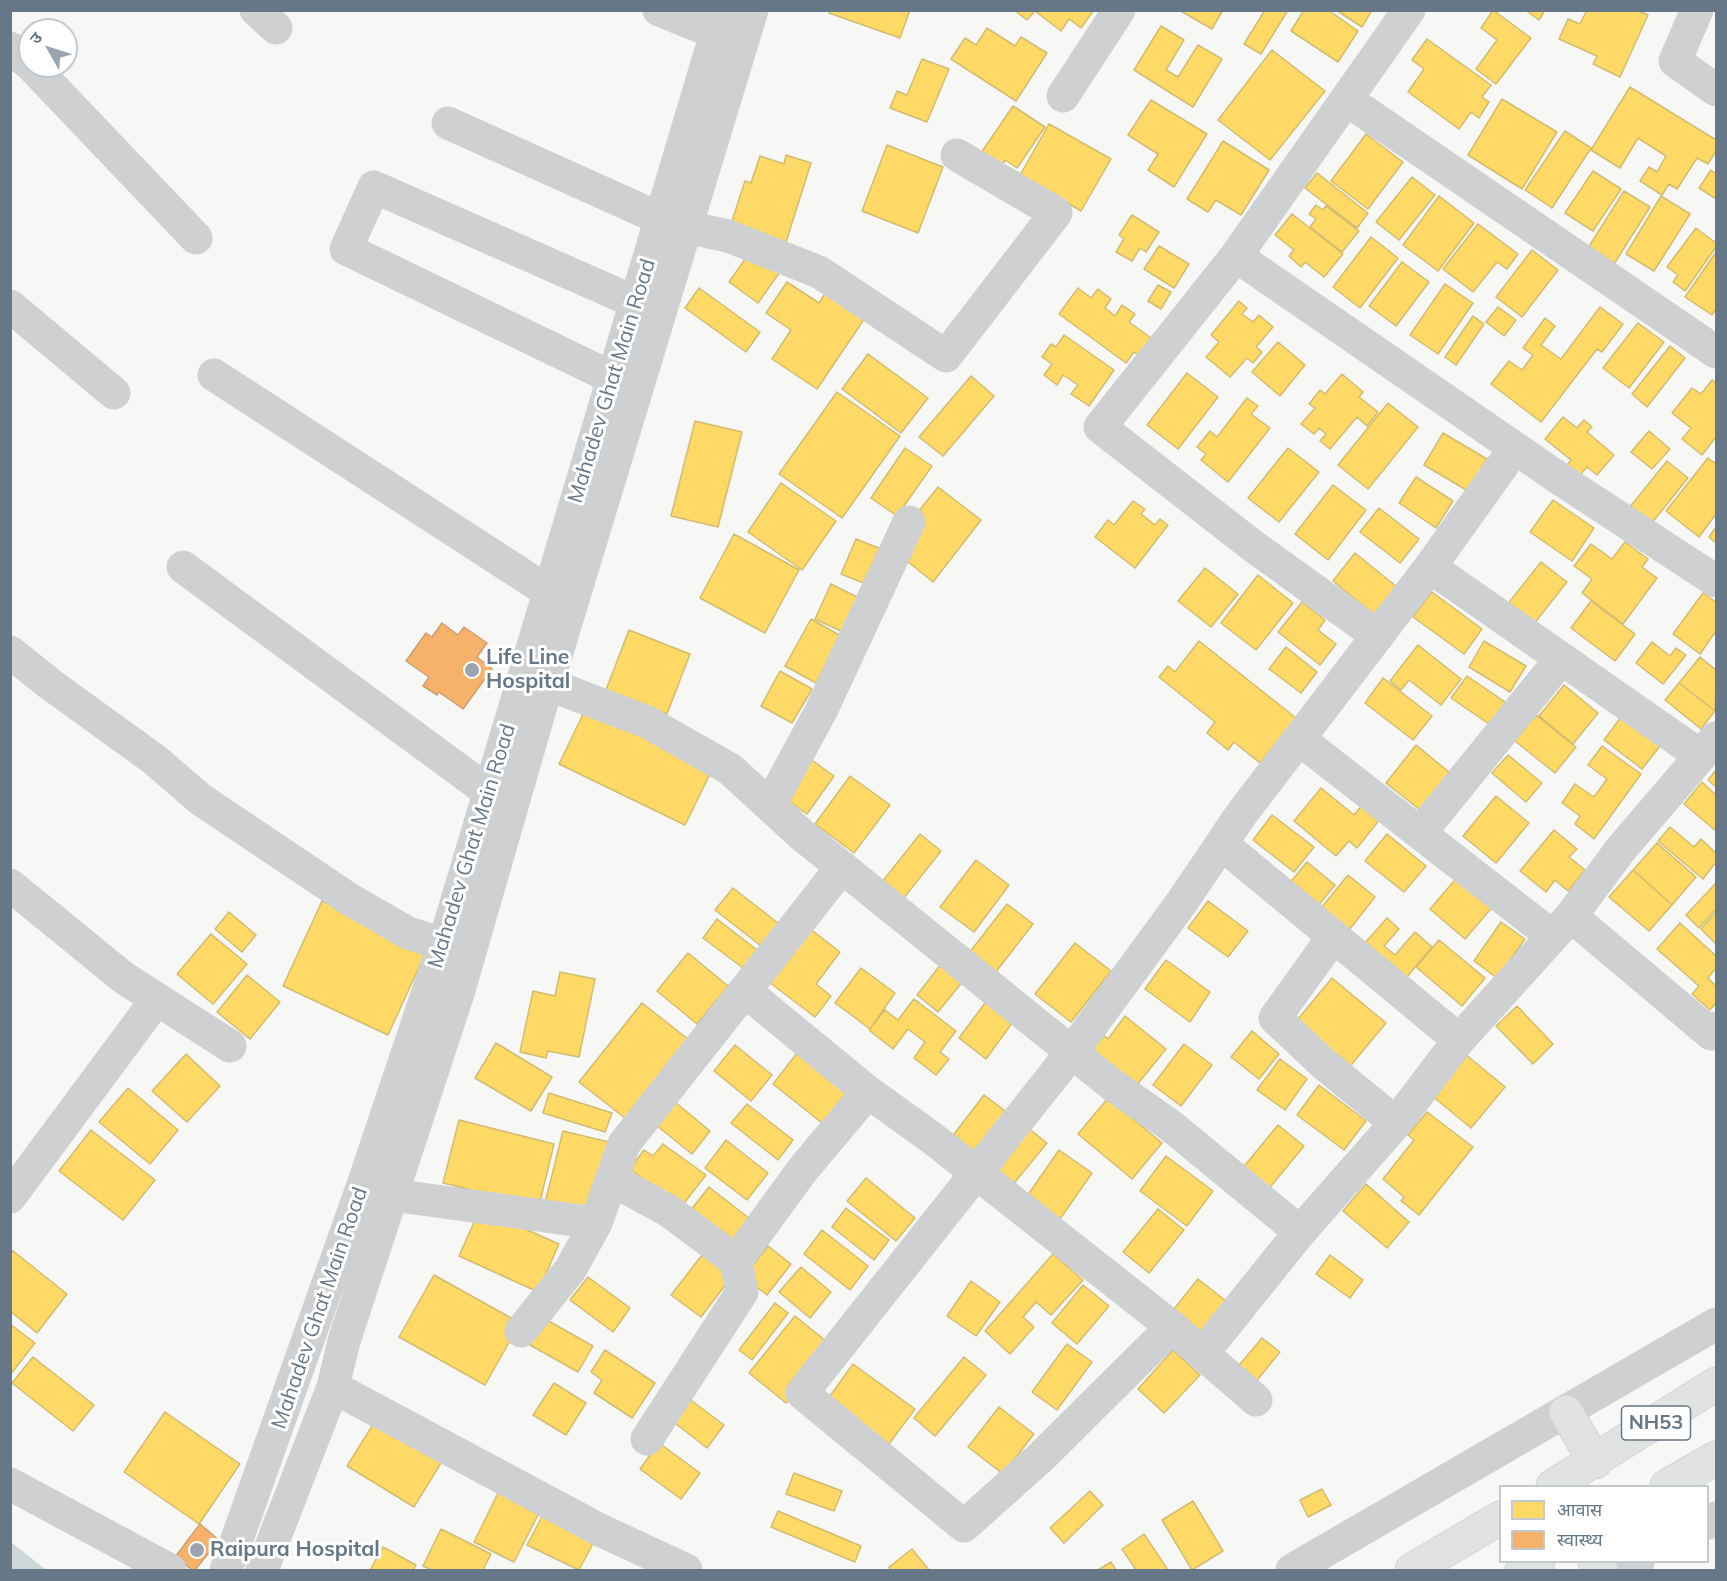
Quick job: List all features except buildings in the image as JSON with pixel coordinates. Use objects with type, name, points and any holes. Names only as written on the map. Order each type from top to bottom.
[{"type":"highway","name":"NH53","points":[[1555,1485],[1595,1462],[1716,1384]]},
{"type":"highway","points":[[1566,1412],[1595,1462]]},
{"type":"highway","name":"NH53","points":[[1669,1485],[1716,1458]]},
{"type":"highway","points":[[1412,1570],[1499,1519]]},
{"type":"highway","points":[[1522,1570],[1536,1563]]},
{"type":"street","points":[[659,10],[734,23]]},
{"type":"street","points":[[1063,96],[1119,10]]},
{"type":"street","points":[[1378,636],[1253,546],[1101,427],[1236,256],[1409,10]]},
{"type":"street","points":[[1675,61],[1697,10]]},
{"type":"street","name":"Mahadev Ghat Main Road","points":[[226,1570],[377,1190],[456,948],[489,792],[535,679],[549,592],[635,302],[674,223],[734,23]]},
{"type":"street","points":[[1675,61],[1716,65]]},
{"type":"street","points":[[1675,61],[1716,90]]},
{"type":"street","points":[[43,78],[196,238]]},
{"type":"street","points":[[1347,100],[1716,352]]},
{"type":"street","points":[[448,123],[674,223],[728,236],[819,273],[946,356],[1056,213],[957,155]]},
{"type":"street","points":[[613,378],[346,249],[374,187],[635,302]]},
{"type":"street","points":[[10,652],[155,760],[200,799],[349,899],[408,933],[456,948],[535,679],[674,223]]},
{"type":"street","points":[[1236,256],[1515,448],[1716,581]]},
{"type":"street","points":[[10,306],[114,393]]},
{"type":"street","points":[[214,375],[549,592]]},
{"type":"street","points":[[1172,1327],[1041,1457],[964,1526],[802,1393],[1072,1052],[1223,844],[1240,816],[1430,567],[1515,448]]},
{"type":"street","points":[[770,805],[821,711],[909,522]]},
{"type":"street","points":[[183,567],[489,792]]},
{"type":"street","points":[[1203,1353],[1300,1232],[1396,1123],[1459,1040],[1562,926],[1621,849],[1709,747],[1561,659],[1430,567]]},
{"type":"street","points":[[1420,833],[1561,659]]},
{"type":"street","points":[[535,679],[647,722],[730,769],[842,867],[1072,1052],[1171,1126],[1300,1232]]},
{"type":"street","points":[[1299,739],[1420,833],[1562,926],[1711,1034],[1716,1028]]},
{"type":"street","points":[[1223,844],[1459,1040]]},
{"type":"street","points":[[521,1331],[570,1270],[596,1223],[624,1144],[842,867]]},
{"type":"street","points":[[12,889],[124,978],[230,1046]]},
{"type":"street","points":[[1333,937],[1275,1018],[1324,1064],[1396,1123]]},
{"type":"street","points":[[745,991],[868,1092],[976,1173],[1172,1327],[1256,1400]]},
{"type":"street","points":[[10,1197],[157,999]]},
{"type":"street","points":[[736,1261],[804,1168],[868,1092]]},
{"type":"street","points":[[612,1180],[669,1211],[736,1261],[742,1292],[647,1439]]},
{"type":"street","points":[[262,1570],[333,1387],[377,1190],[596,1223]]},
{"type":"street","points":[[1292,1570],[1716,1324]]},
{"type":"street","points":[[333,1387],[600,1530],[686,1570]]},
{"type":"street","points":[[10,1484],[170,1570]]},
{"type":"street","points":[[1622,1570],[1636,1563]]},
{"type":"shaded area","points":[[11,1542],[46,1570],[11,1570]]},
{"type":"place","name":"Life Line Hospital","points":[[472,670]]},
{"type":"place","name":"Raipura Hospital","points":[[197,1550]]}]
